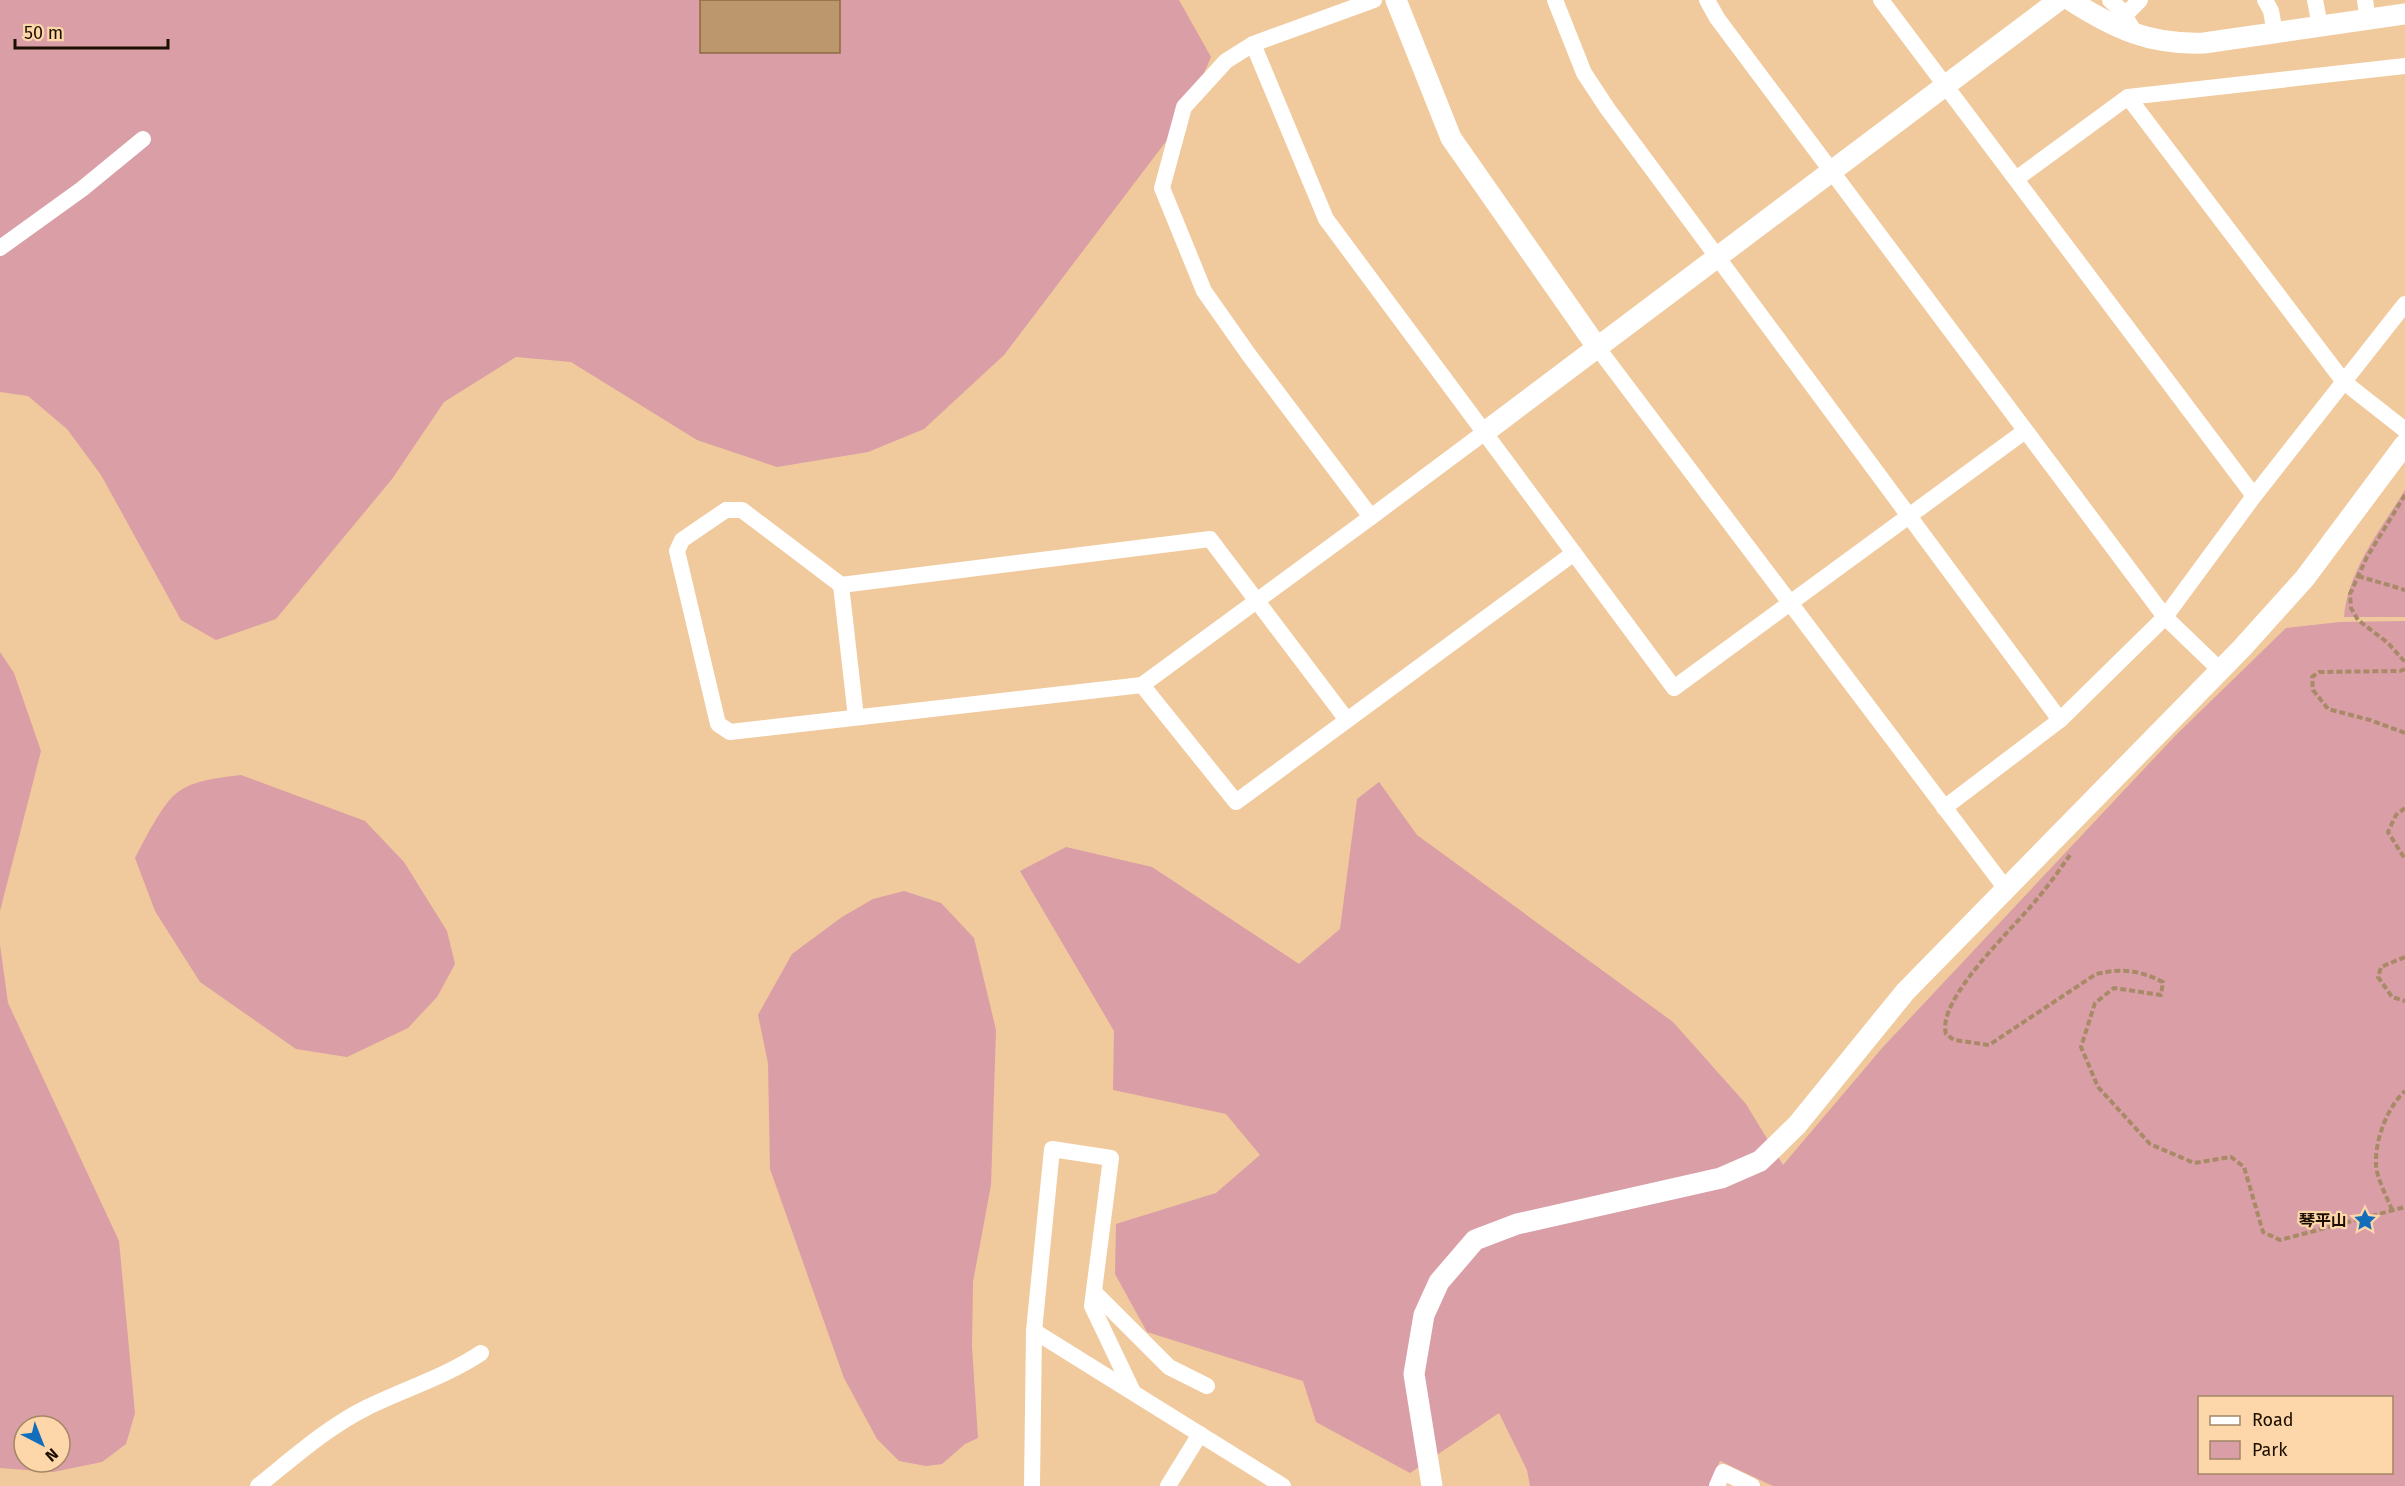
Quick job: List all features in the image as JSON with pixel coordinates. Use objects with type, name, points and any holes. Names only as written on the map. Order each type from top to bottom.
[{"type":"street","points":[[1371,517],[1249,355],[1204,291],[1162,188],[1184,107],[1226,61],[1253,44],[1374,0]]},
{"type":"street","points":[[1396,0],[1451,138],[1597,347],[2006,889]]},
{"type":"street","points":[[1556,0],[1584,73],[2060,720]]},
{"type":"street","points":[[1707,0],[1717,18],[2165,617],[2220,670]]},
{"type":"street","points":[[1881,0],[2254,496]]},
{"type":"street","points":[[1347,720],[1257,601],[1210,538],[841,585],[742,510],[726,510],[682,540],[677,551],[718,724],[730,732],[1142,685],[1257,601],[1371,517],[1485,432],[2059,0]]},
{"type":"street","points":[[2070,0],[2106,23],[2137,36],[2175,44],[2204,43],[2320,26],[2367,10],[2405,14]]},
{"type":"street","points":[[2110,0],[2137,36]]},
{"type":"street","points":[[2124,16],[2140,0]]},
{"type":"street","points":[[2265,0],[2271,11],[2275,33]]},
{"type":"street","points":[[2315,0],[2320,26]]},
{"type":"street","points":[[1253,44],[1326,219],[1674,688],[2025,431]]},
{"type":"street","points":[[2016,179],[2128,97],[2405,66]]},
{"type":"street","points":[[2128,97],[2344,382],[2405,430]]},
{"type":"street","points":[[0,248],[82,189],[143,139]]},
{"type":"street","points":[[1944,808],[2060,720],[2165,617],[2254,496],[2405,304]]},
{"type":"street","points":[[1432,1486],[1414,1374],[1424,1315],[1439,1282],[1475,1240],[1517,1224],[1721,1178],[1760,1161],[1797,1125],[1905,992],[2220,670],[2305,578],[2405,444]]},
{"type":"street","points":[[1142,685],[1236,802],[1574,553]]},
{"type":"street","points":[[841,585],[856,717]]},
{"type":"street","points":[[1032,1486],[1034,1330],[1052,1149],[1111,1158],[1092,1305],[1133,1392]]},
{"type":"street","points":[[1094,1292],[1169,1367],[1206,1386]]},
{"type":"street","points":[[1034,1330],[1283,1486]]},
{"type":"street","points":[[258,1486],[329,1430],[356,1414],[459,1368],[481,1353]]},
{"type":"street","points":[[1168,1486],[1200,1434]]},
{"type":"street","points":[[1717,1486],[1723,1472],[1752,1486]]},
{"type":"path","points":[[2405,495],[2350,594],[2350,608],[2358,620],[2388,643],[2405,662]]},
{"type":"path","points":[[2358,576],[2405,590]]},
{"type":"path","points":[[2405,669],[2400,671],[2319,672],[2312,677],[2313,690],[2328,709],[2370,720],[2405,733]]},
{"type":"path","points":[[2405,808],[2396,815],[2388,832],[2405,860]]},
{"type":"path","points":[[2069,825],[2081,841],[2037,899],[1969,976],[1952,1003],[1944,1027],[1946,1034],[1954,1040],[1989,1045],[2096,974],[2140,970],[2163,982],[2162,995],[2114,988],[2094,1004],[2082,1047],[2098,1087],[2150,1144],[2194,1163],[2231,1157],[2238,1160],[2244,1167],[2263,1232],[2280,1240],[2405,1208]]},
{"type":"path","points":[[2405,957],[2381,967],[2378,977],[2392,997],[2405,1001]]},
{"type":"path","points":[[2392,1210],[2376,1167],[2378,1148],[2394,1102],[2405,1090]]},
{"type":"green space","points":[[0,0],[1179,0],[1211,57],[1186,115],[1004,355],[924,429],[868,452],[777,467],[697,440],[571,362],[516,357],[444,402],[392,479],[276,619],[216,640],[181,620],[101,475],[67,429],[28,396],[0,392]]},
{"type":"green space","points":[[2405,490],[2405,617],[2344,617],[2352,583],[2359,566]]},
{"type":"green space","points":[[2405,621],[2405,1486],[1773,1486],[1720,1461],[1709,1486],[1530,1486],[1527,1470],[1499,1413],[1410,1473],[1316,1422],[1303,1381],[1147,1332],[1115,1274],[1116,1224],[1216,1193],[1260,1155],[1226,1114],[1113,1090],[1114,1031],[1020,871],[1066,847],[1152,867],[1299,964],[1340,929],[1357,799],[1379,782],[1417,835],[1673,1022],[1746,1104],[1783,1165],[1883,1047],[2175,736],[2286,628],[2340,622]]},
{"type":"green space","points":[[0,652],[14,673],[41,751],[0,911]]},
{"type":"green space","points":[[241,775],[365,821],[404,862],[447,931],[455,964],[437,997],[408,1028],[347,1057],[296,1049],[200,982],[155,911],[135,858],[160,813],[178,792],[200,782]]},
{"type":"green space","points":[[904,891],[941,903],[974,938],[996,1030],[991,1185],[973,1282],[972,1347],[978,1438],[965,1444],[942,1464],[926,1466],[899,1461],[877,1439],[844,1378],[770,1169],[768,1063],[758,1015],[792,954],[842,917],[873,899]]},
{"type":"green space","points":[[0,945],[8,1003],[119,1241],[135,1413],[126,1444],[102,1462],[72,1468],[72,1414],[12,1414],[12,1469],[0,1468]]},
{"type":"building","points":[[700,0],[840,0],[840,53],[700,53]]},
{"type":"place","name":"琴平山","points":[[2365,1220]]}]
